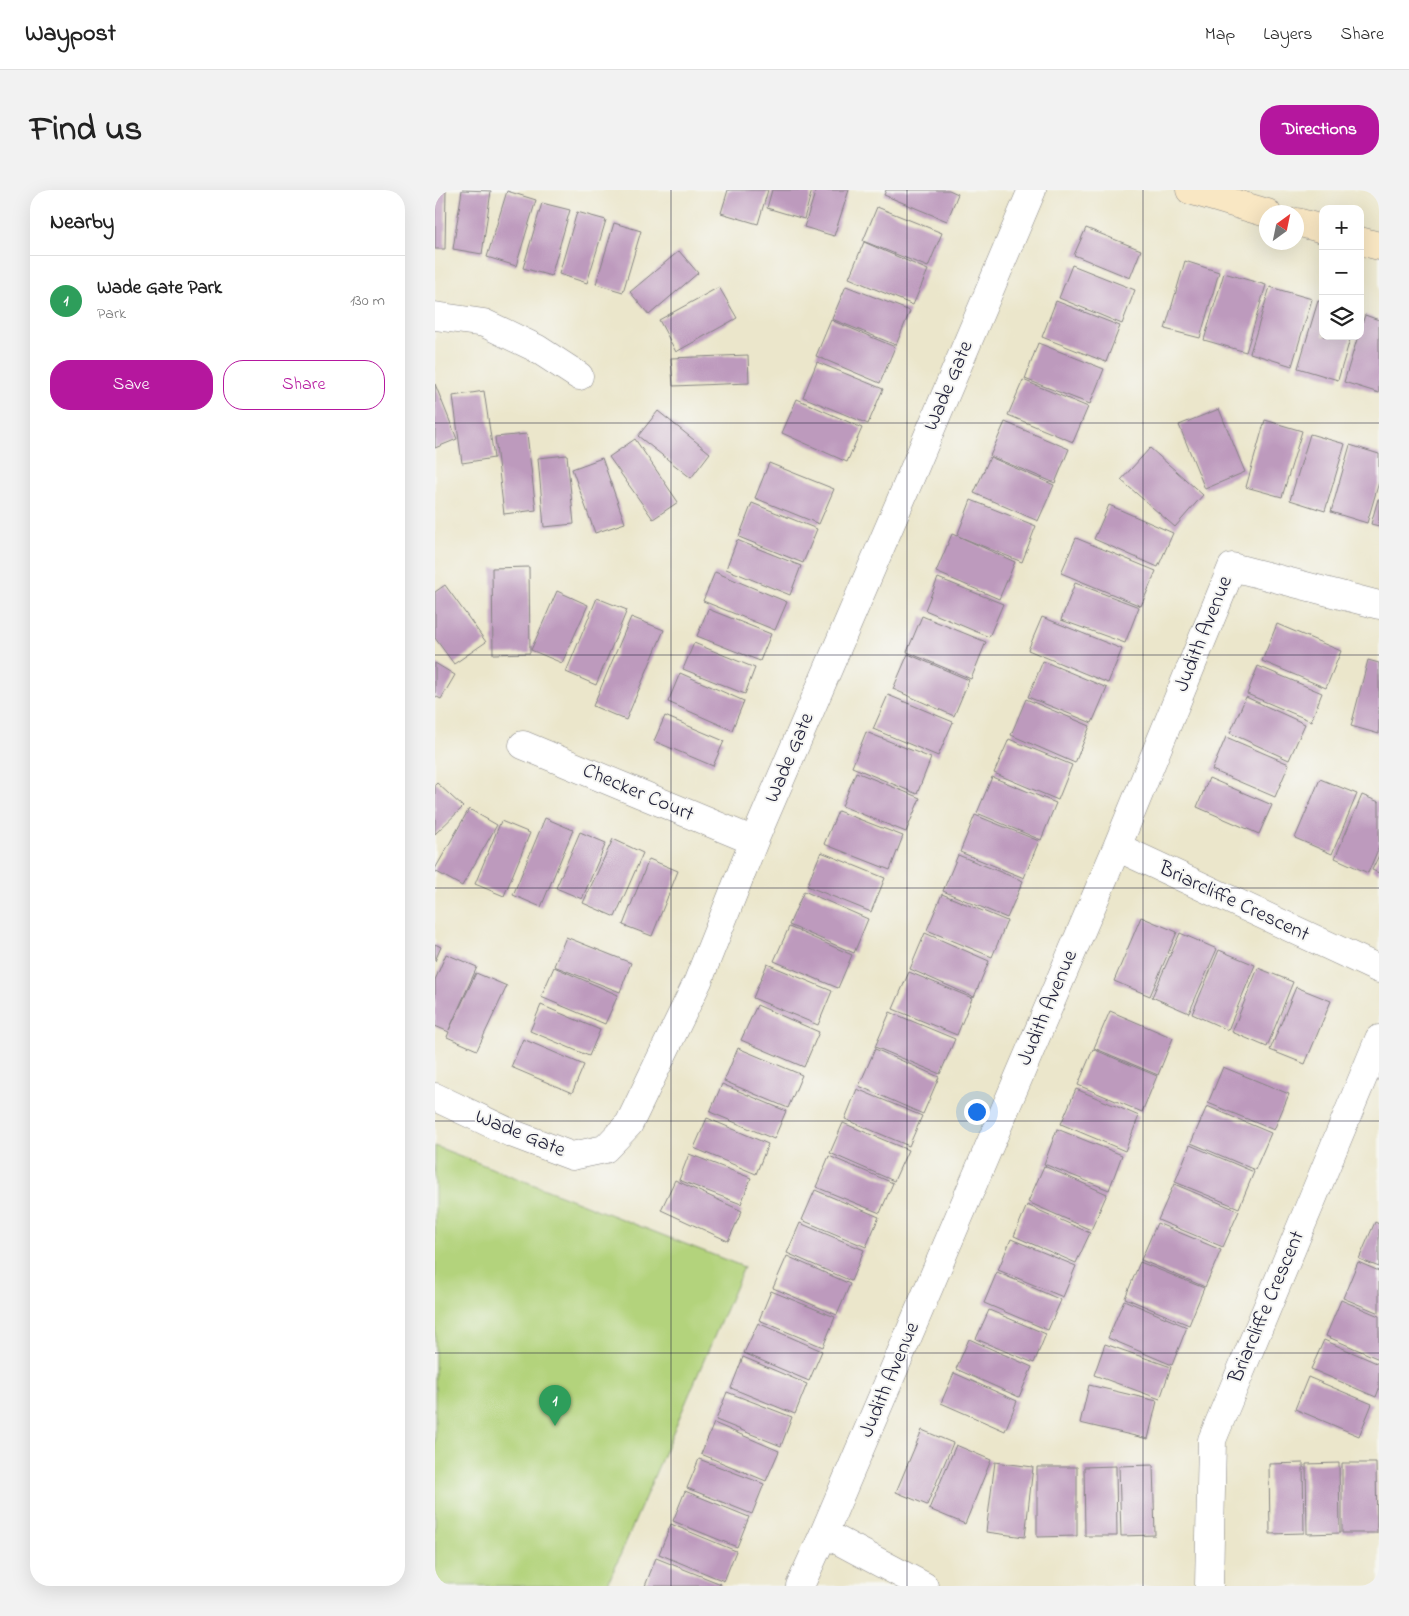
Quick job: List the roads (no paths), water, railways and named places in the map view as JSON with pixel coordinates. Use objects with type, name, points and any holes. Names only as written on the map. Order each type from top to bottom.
[{"type":"street","name":"Wade Gate","points":[[435,1096],[511,1133],[572,1156],[605,1150],[629,1124],[697,981],[754,841],[1032,190]]},
{"type":"street","points":[[1190,190],[1259,211]]},
{"type":"street","points":[[1304,224],[1319,229]]},
{"type":"street","points":[[1364,242],[1379,246]]},
{"type":"street","points":[[435,316],[485,323],[536,348],[579,376]]},
{"type":"street","name":"Judith Avenue","points":[[800,1586],[824,1534],[1117,847],[1232,567],[1379,605]]},
{"type":"street","name":"Checker Court","points":[[523,745],[754,841]]},
{"type":"street","name":"Briarcliffe Crescent","points":[[1117,847],[1379,969]]},
{"type":"street","name":"Briarcliffe Crescent","points":[[1209,1586],[1212,1440],[1379,1039]]},
{"type":"street","points":[[824,1534],[924,1586]]},
{"type":"place","name":"Wade Gate Park","points":[[555,1426]]}]
